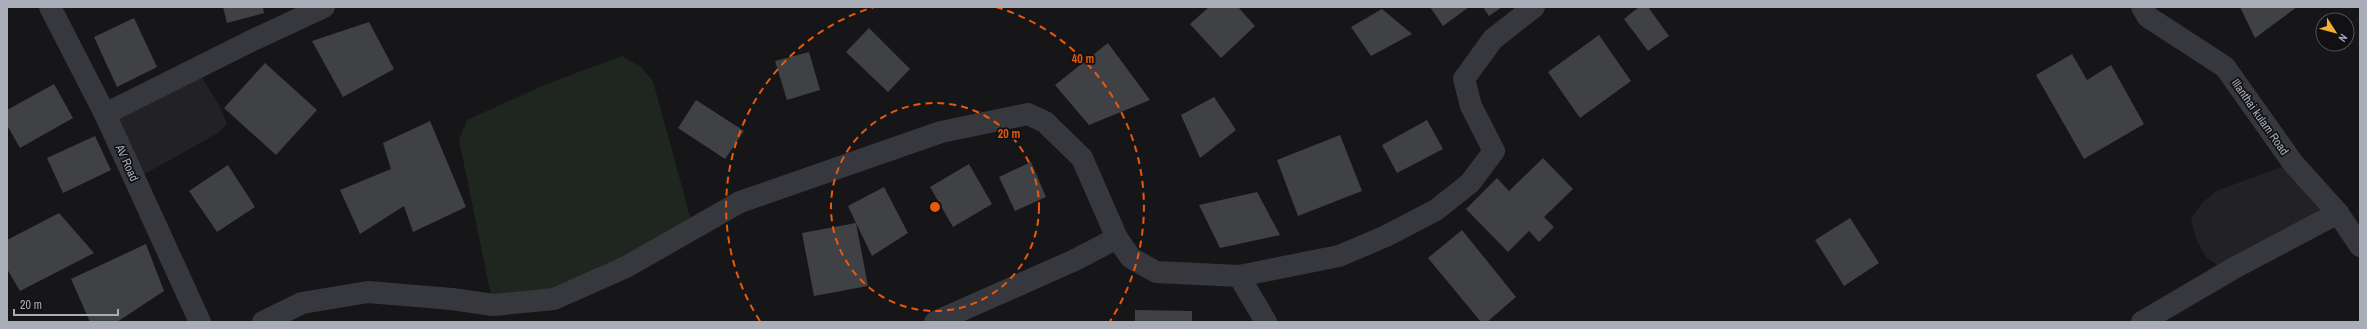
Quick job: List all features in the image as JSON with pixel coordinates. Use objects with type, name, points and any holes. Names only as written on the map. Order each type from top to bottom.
[{"type":"street","name":"AV Road","points":[[50,7],[105,114],[200,322]]},
{"type":"street","points":[[105,114],[253,40],[324,7]]},
{"type":"street","points":[[263,322],[302,303],[368,292],[452,299],[493,305],[554,298],[626,267],[740,202],[941,132],[1028,114],[1045,122],[1082,158],[1117,238],[1132,258],[1156,272],[1238,276],[1339,256],[1386,236],[1436,210],[1470,183],[1494,151],[1472,106],[1464,79],[1493,39],[1534,7]]},
{"type":"street","name":"Illanthai kulam Road","points":[[2142,7],[2148,17],[2224,66],[2292,163],[2338,213],[2360,246]]},
{"type":"street","points":[[2142,322],[2234,268],[2338,213]]},
{"type":"street","points":[[935,322],[1075,260],[1117,238]]},
{"type":"street","points":[[1238,276],[1266,322]]},
{"type":"shaded area","points":[[622,56],[640,66],[653,81],[693,227],[626,267],[493,305],[459,140],[467,120],[549,83]]},
{"type":"shaded area","points":[[196,68],[219,105],[227,124],[218,133],[134,180],[105,114]]},
{"type":"shaded area","points":[[2293,163],[2338,213],[2219,266],[2206,257],[2196,239],[2191,219],[2202,203],[2216,191]]},
{"type":"building","points":[[223,7],[263,7],[264,13],[227,23]]},
{"type":"building","points":[[1209,7],[1238,7],[1255,26],[1221,58],[1190,24]]},
{"type":"building","points":[[1430,7],[1469,7],[1443,26]]},
{"type":"building","points":[[1483,7],[1502,7],[1489,16]]},
{"type":"building","points":[[1639,7],[1648,7],[1669,36],[1648,51],[1624,19]]},
{"type":"building","points":[[2240,7],[2297,7],[2255,38]]},
{"type":"building","points":[[1382,9],[1412,34],[1371,56],[1351,27]]},
{"type":"building","points":[[134,18],[157,67],[117,87],[94,37]]},
{"type":"building","points":[[369,22],[394,69],[343,97],[312,41]]},
{"type":"building","points":[[869,28],[910,69],[888,92],[846,52]]},
{"type":"building","points":[[1599,35],[1631,81],[1580,118],[1548,72]]},
{"type":"building","points":[[1108,43],[1150,100],[1089,125],[1055,85]]},
{"type":"building","points":[[809,52],[820,90],[787,100],[775,61]]},
{"type":"building","points":[[2072,54],[2087,80],[2111,65],[2144,124],[2084,159],[2036,75]]},
{"type":"building","points":[[265,63],[317,110],[276,155],[224,108]]},
{"type":"building","points":[[54,84],[73,118],[20,148],[7,125],[7,110]]},
{"type":"building","points":[[1214,97],[1236,130],[1200,158],[1181,115]]},
{"type":"building","points":[[696,100],[744,131],[725,159],[678,128]]},
{"type":"building","points":[[1427,120],[1443,149],[1397,173],[1382,145]]},
{"type":"building","points":[[430,121],[466,207],[413,232],[404,206],[360,234],[340,190],[391,169],[383,143]]},
{"type":"building","points":[[1340,135],[1362,191],[1298,216],[1277,160]]},
{"type":"building","points":[[95,136],[111,170],[63,193],[47,158]]},
{"type":"building","points":[[1543,158],[1573,189],[1544,217],[1554,227],[1539,242],[1529,231],[1508,252],[1466,209],[1497,178],[1509,191]]},
{"type":"building","points":[[1031,162],[1046,197],[1015,211],[999,177]]},
{"type":"building","points":[[969,164],[992,204],[953,227],[930,187]]},
{"type":"building","points":[[228,165],[255,207],[217,232],[189,191]]},
{"type":"building","points":[[884,187],[908,233],[872,256],[848,206]]},
{"type":"building","points":[[1257,192],[1280,235],[1220,248],[1199,205]]},
{"type":"building","points":[[59,213],[94,253],[20,291],[7,269],[7,240]]},
{"type":"building","points":[[1850,218],[1879,263],[1844,286],[1815,240]]},
{"type":"building","points":[[856,223],[868,286],[814,296],[802,233]]},
{"type":"building","points":[[1462,230],[1516,297],[1487,322],[1481,322],[1428,258]]},
{"type":"building","points":[[146,244],[164,291],[117,322],[90,322],[71,279]]},
{"type":"building","points":[[1135,310],[1192,311],[1192,322],[1135,322]]}]
